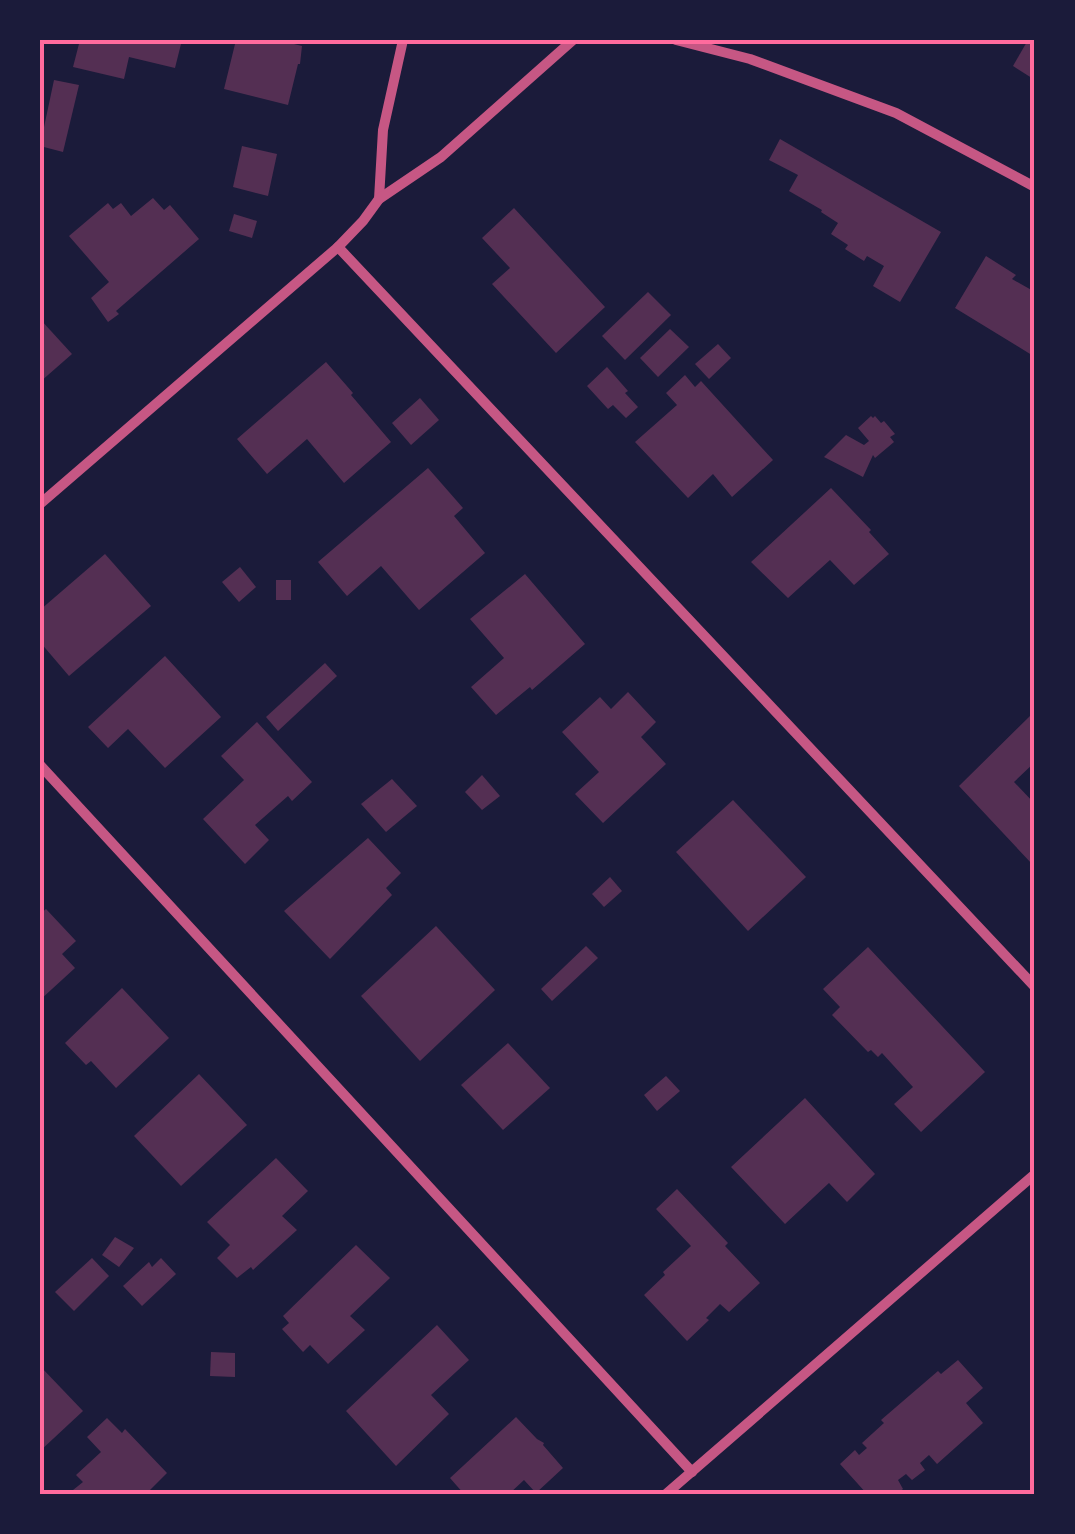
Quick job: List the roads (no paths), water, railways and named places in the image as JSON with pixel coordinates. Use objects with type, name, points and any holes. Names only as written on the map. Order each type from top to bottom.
[{"type":"street","points":[[379,199],[383,130],[403,40]]},
{"type":"street","points":[[40,504],[338,246],[363,222],[379,199],[441,157],[574,40]]},
{"type":"street","points":[[676,40],[750,59],[896,113],[1035,187]]},
{"type":"street","points":[[338,246],[1035,987]]},
{"type":"street","points":[[40,765],[692,1472]]},
{"type":"street","points":[[666,1494],[1035,1174]]}]
